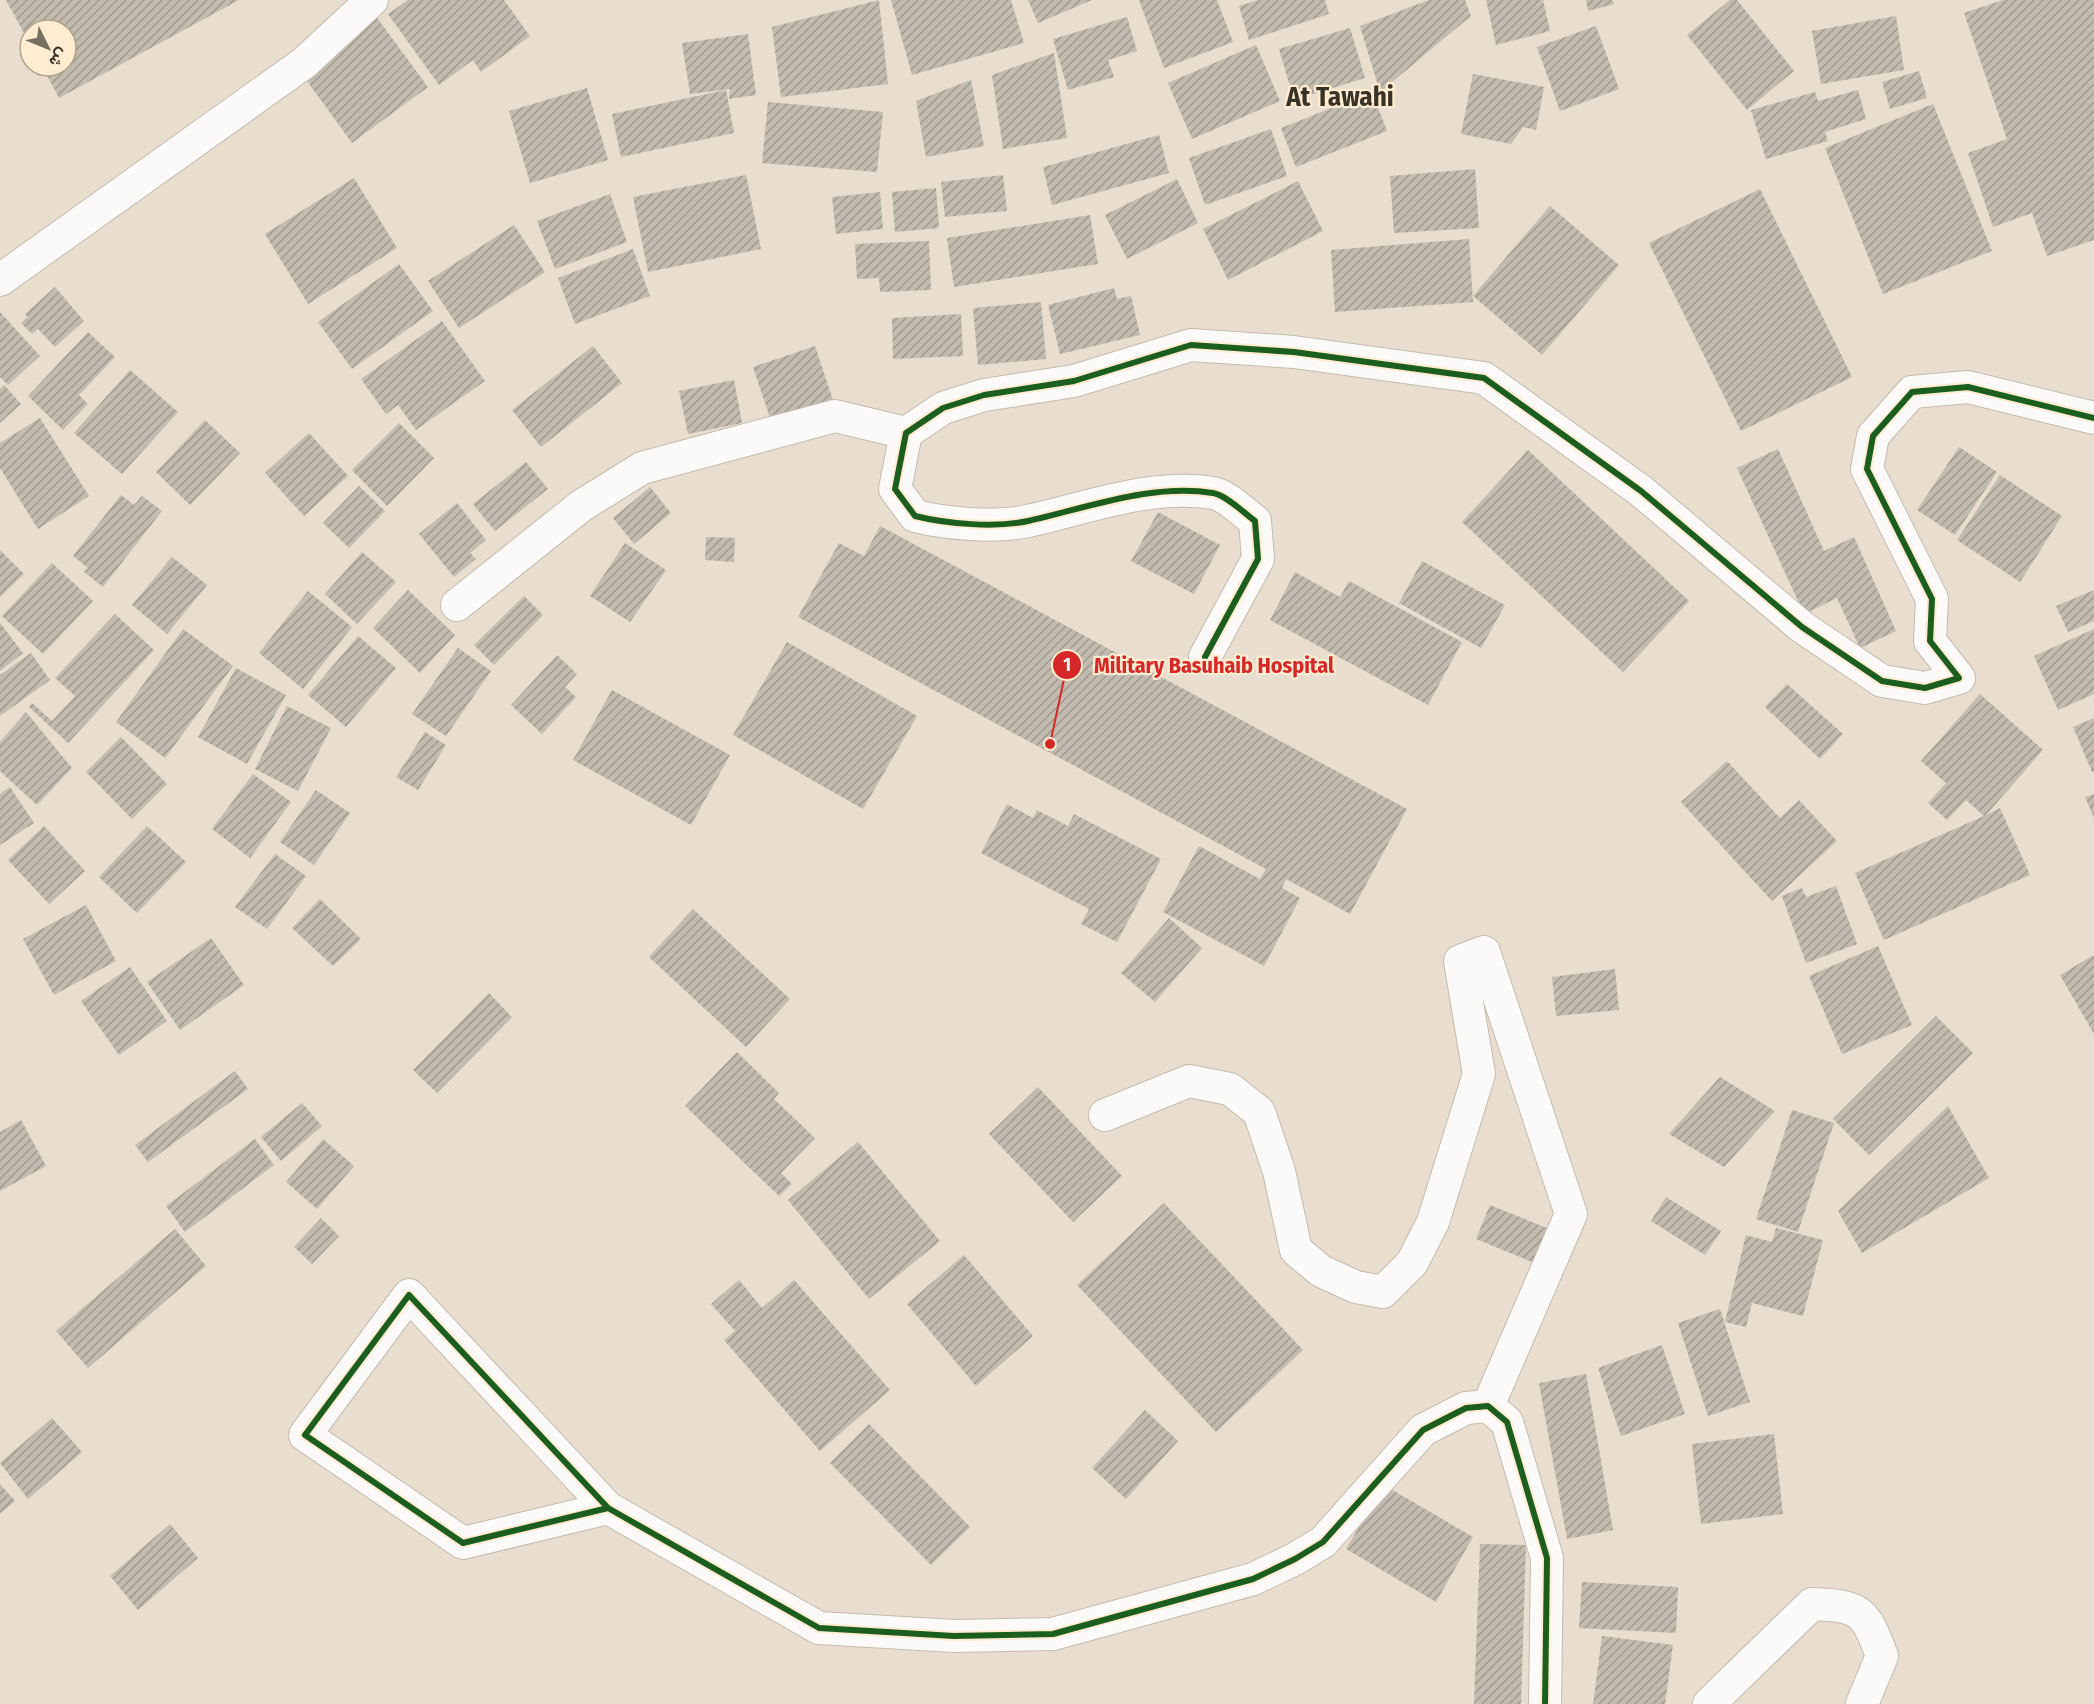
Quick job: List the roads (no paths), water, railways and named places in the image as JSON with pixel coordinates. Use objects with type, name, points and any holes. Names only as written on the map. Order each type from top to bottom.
[{"type":"street","points":[[0,280],[304,63],[372,0]]},
{"type":"street","points":[[1205,657],[1258,559],[1255,521],[1216,493],[1165,492],[1068,509],[1026,521],[948,524],[915,516],[895,489],[906,433],[943,408],[984,395],[1074,381],[1191,345],[1294,352],[1484,378],[1641,491],[1802,627],[1882,681],[1925,688],[1959,678],[1930,641],[1932,599],[1867,469],[1873,436],[1912,392],[1968,387],[2094,418]]},
{"type":"street","points":[[457,606],[581,506],[642,468],[835,416],[906,433]]},
{"type":"street","points":[[1105,1116],[1189,1081],[1230,1089],[1259,1112],[1279,1171],[1296,1250],[1321,1270],[1356,1287],[1383,1292],[1412,1263],[1433,1222],[1479,1074],[1460,961],[1484,952],[1571,1214],[1488,1406]]},
{"type":"street","points":[[608,1508],[463,1543],[305,1435],[409,1295],[608,1508],[819,1628],[954,1636],[1053,1634],[1253,1579],[1295,1559],[1323,1542],[1423,1430],[1466,1408],[1488,1406],[1506,1422],[1547,1558],[1545,1704]]},
{"type":"street","points":[[1709,1704],[1812,1604],[1848,1606],[1869,1622],[1882,1656],[1862,1704]]},
{"type":"place","name":"Military Basuhaib Hospital","points":[[1050,744]]},
{"type":"district","name":"At Tawahi","points":[[1340,97]]}]
